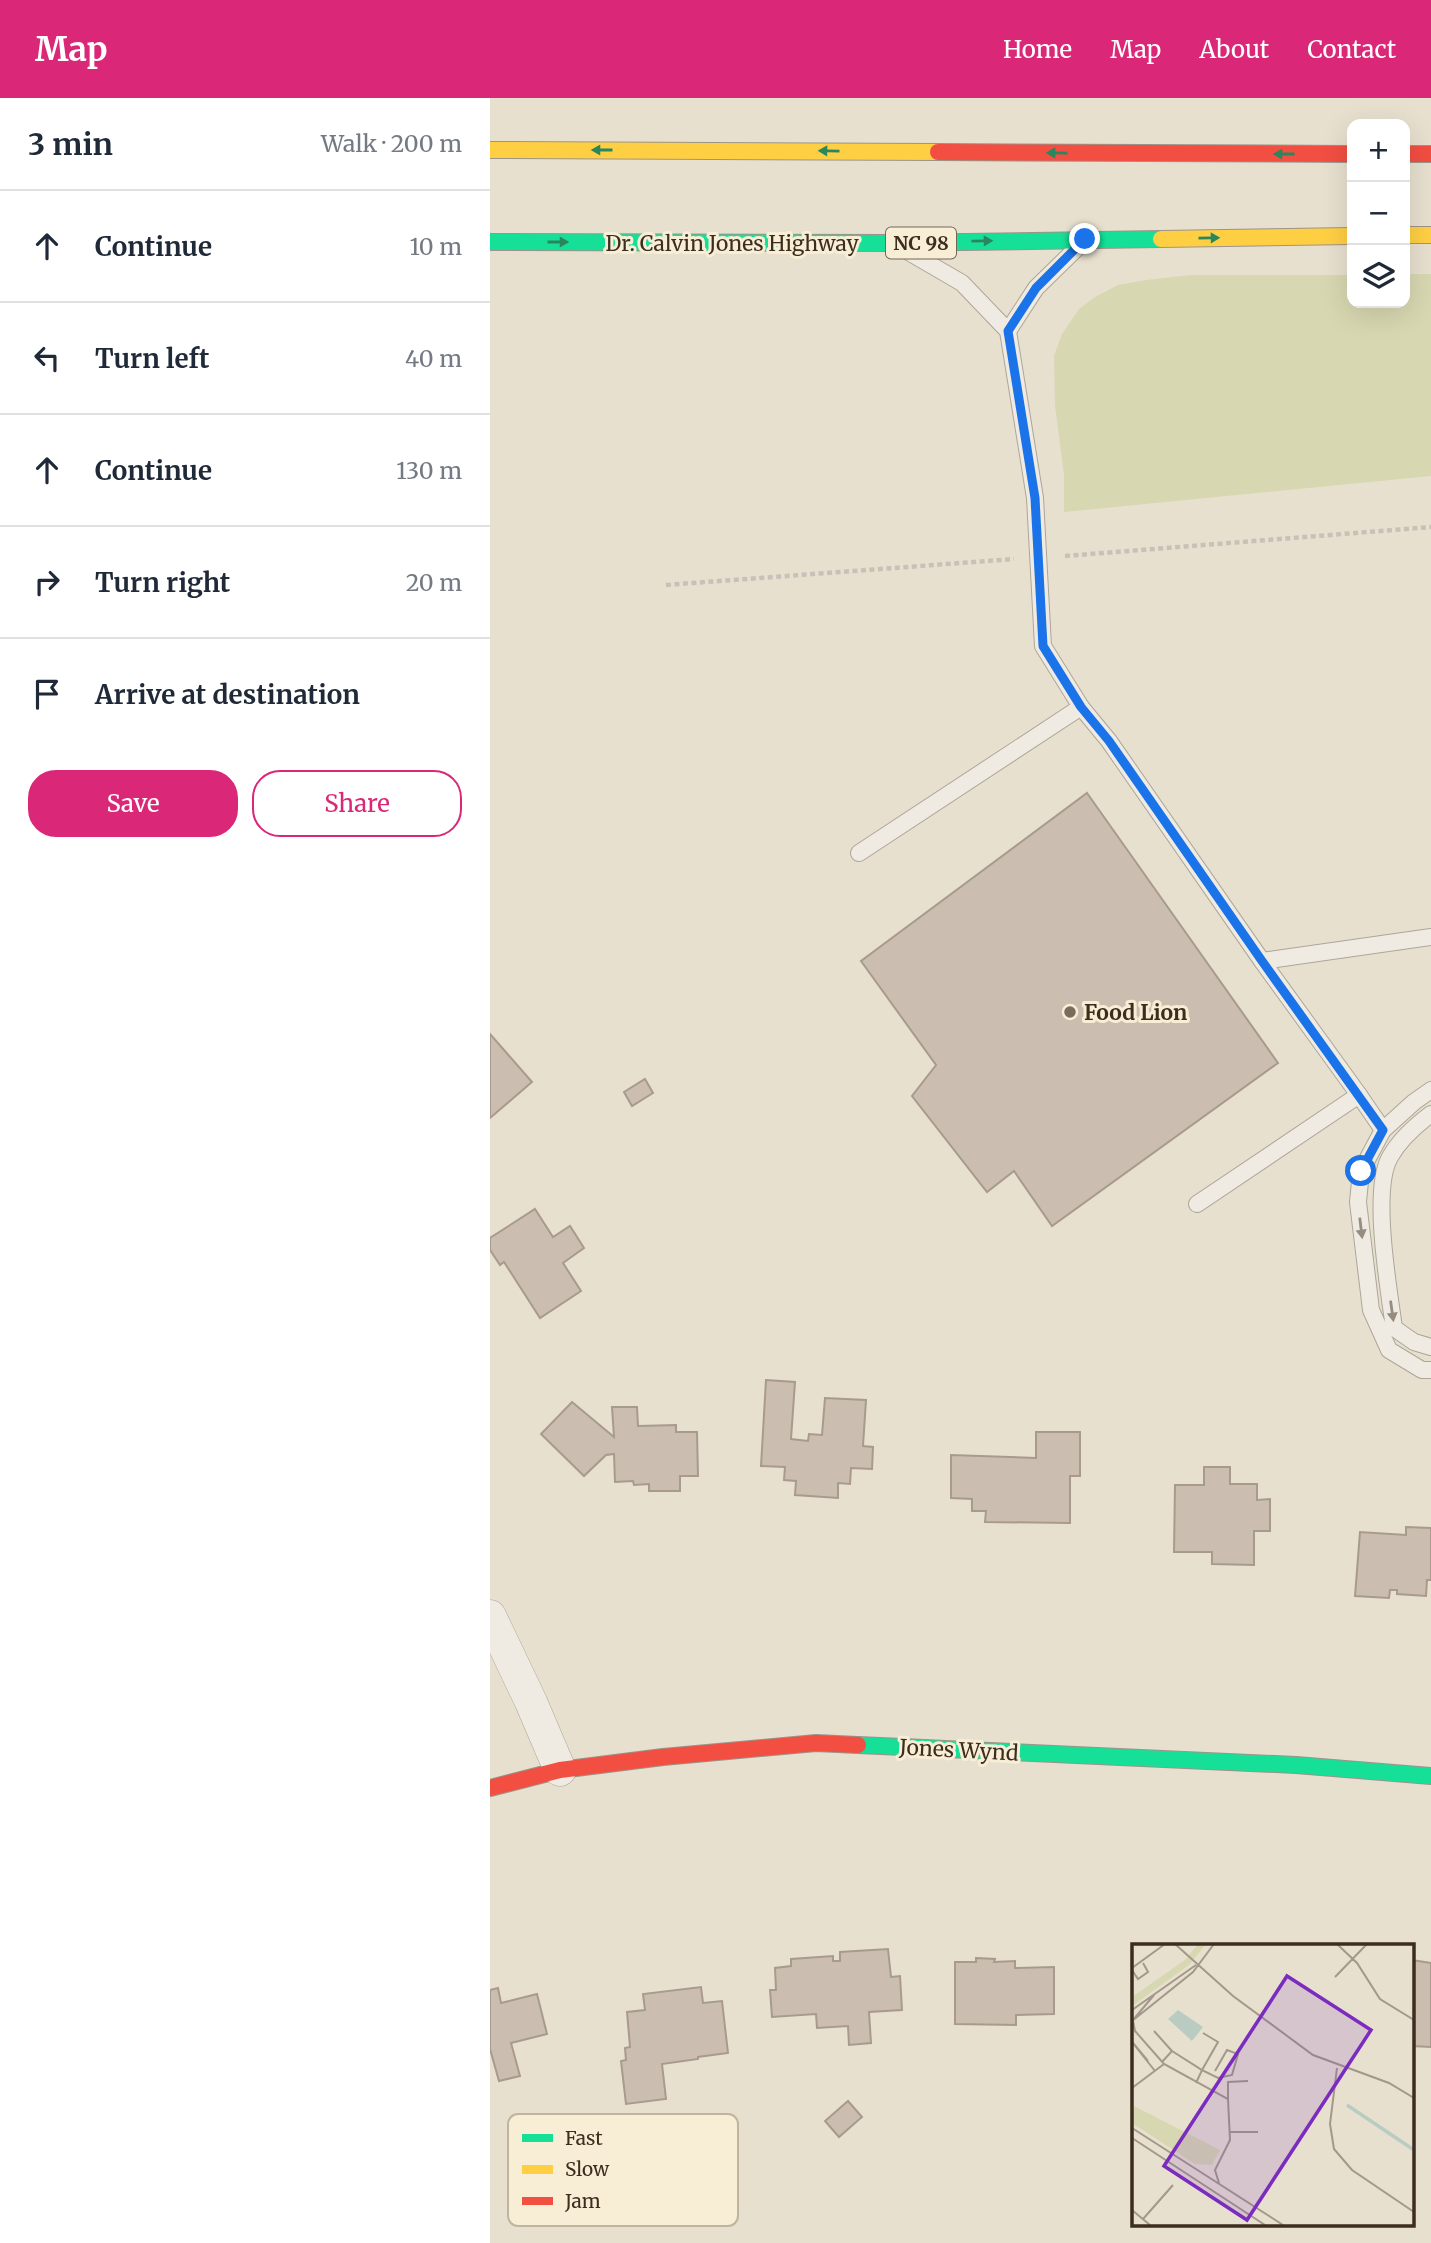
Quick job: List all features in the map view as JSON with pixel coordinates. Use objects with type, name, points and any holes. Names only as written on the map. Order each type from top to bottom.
[{"type":"main road","points":[[490,150],[1347,154]]},
{"type":"main road","points":[[1410,154],[1431,153]]},
{"type":"main road","points":[[1410,235],[1431,235]]},
{"type":"main road","name":"Dr. Calvin Jones Highway","points":[[490,242],[892,243],[1347,236]]},
{"type":"main road","name":"Jones Wynd","points":[[490,1788],[561,1770],[816,1743],[1296,1765],[1431,1776]]},
{"type":"street","points":[[490,1616],[561,1770]]},
{"type":"lane","points":[[1008,331],[1036,288],[1085,239]]},
{"type":"lane","points":[[892,243],[962,283],[1008,331],[1035,498],[1043,646],[1081,707],[1109,741],[1383,1130]]},
{"type":"lane","points":[[859,853],[1081,707]]},
{"type":"lane","points":[[1262,961],[1431,937]]},
{"type":"lane","points":[[1431,1090],[1383,1130],[1361,1171],[1358,1202],[1371,1310],[1389,1350],[1422,1370],[1431,1370]]},
{"type":"lane","points":[[1197,1204],[1359,1095]]},
{"type":"lane","points":[[1431,1114],[1412,1128],[1389,1158],[1383,1187],[1382,1214],[1394,1328],[1414,1342],[1431,1347]]},
{"type":"path","points":[[1064,556],[1431,527]]},
{"type":"path","points":[[666,585],[1004,559]]},
{"type":"green space","points":[[1410,274],[1431,274],[1431,476],[1064,512],[1064,475],[1055,406],[1054,356],[1062,334],[1079,309],[1118,285],[1191,275],[1347,275],[1347,308],[1410,308]]},
{"type":"building","name":"Food Lion","points":[[1087,793],[1278,1063],[1052,1226],[1014,1171],[987,1192],[912,1096],[936,1065],[861,961]]},
{"type":"building","points":[[490,1034],[532,1082],[490,1118]]},
{"type":"building","points":[[645,1079],[653,1093],[632,1106],[624,1092]]},
{"type":"building","points":[[535,1209],[553,1237],[570,1226],[584,1248],[563,1263],[581,1291],[540,1318],[504,1262],[500,1265],[490,1250],[490,1238]]},
{"type":"building","points":[[766,1380],[795,1382],[791,1439],[808,1441],[809,1434],[822,1435],[825,1398],[866,1400],[863,1446],[873,1447],[872,1469],[851,1468],[850,1484],[838,1483],[838,1498],[795,1495],[796,1481],[784,1480],[785,1467],[761,1466]]},
{"type":"building","points":[[572,1402],[614,1437],[612,1407],[637,1407],[638,1426],[676,1425],[676,1432],[697,1432],[698,1476],[680,1476],[680,1491],[649,1491],[649,1484],[615,1482],[614,1454],[606,1455],[584,1476],[541,1434]]},
{"type":"building","points":[[1036,1432],[1080,1432],[1080,1476],[1070,1476],[1070,1523],[985,1522],[986,1511],[972,1511],[972,1499],[951,1498],[951,1455],[1036,1458]]},
{"type":"building","points":[[1204,1467],[1230,1467],[1230,1484],[1257,1484],[1257,1500],[1270,1499],[1270,1531],[1254,1531],[1254,1565],[1212,1564],[1212,1552],[1174,1552],[1175,1485],[1204,1485]]},
{"type":"building","points":[[1406,1527],[1431,1528],[1431,1580],[1427,1580],[1426,1596],[1397,1594],[1397,1590],[1390,1590],[1389,1598],[1355,1596],[1360,1532],[1406,1535]]},
{"type":"building","points":[[888,1949],[891,1977],[900,1976],[902,2010],[869,2012],[871,2043],[849,2045],[848,2026],[817,2028],[816,2014],[772,2017],[770,1990],[776,1990],[775,1968],[791,1966],[791,1959],[833,1956],[833,1961],[840,1961],[840,1952]]},
{"type":"building","points":[[976,1958],[995,1959],[994,1962],[1015,1961],[1015,1968],[1054,1967],[1054,2014],[1016,2015],[1016,2025],[955,2024],[955,1962],[976,1962]]},
{"type":"building","points":[[1413,1960],[1431,1963],[1431,2047],[1413,2046]]},
{"type":"building","points":[[701,1987],[703,2003],[722,2001],[728,2053],[662,2064],[666,2099],[626,2104],[621,2061],[626,2060],[625,2048],[630,2047],[627,2012],[645,2010],[643,1994]]},
{"type":"building","points":[[498,1988],[501,2003],[537,1994],[547,2034],[511,2043],[520,2076],[499,2081],[490,2049],[490,1990]]},
{"type":"building","points":[[848,2101],[862,2117],[839,2137],[825,2121]]},
{"type":"traffic: fast","points":[[490,242],[892,243],[1161,239]]},
{"type":"traffic: fast","points":[[858,1745],[1296,1765],[1431,1776]]},
{"type":"traffic: slow","points":[[490,150],[938,152]]},
{"type":"traffic: slow","points":[[1410,235],[1431,235]]},
{"type":"traffic: slow","points":[[1161,239],[1347,236]]},
{"type":"traffic: jam","points":[[938,152],[1347,154]]},
{"type":"traffic: jam","points":[[1410,154],[1431,154]]},
{"type":"traffic: jam","points":[[490,1788],[560,1770],[663,1757],[816,1743],[858,1745]]},
{"type":"place","name":"Food Lion","points":[[1070,1012]]},
{"type":"route","points":[[1085,239],[1036,288],[1008,331],[1035,498],[1043,646],[1081,707],[1109,741],[1383,1130],[1361,1171]]}]
